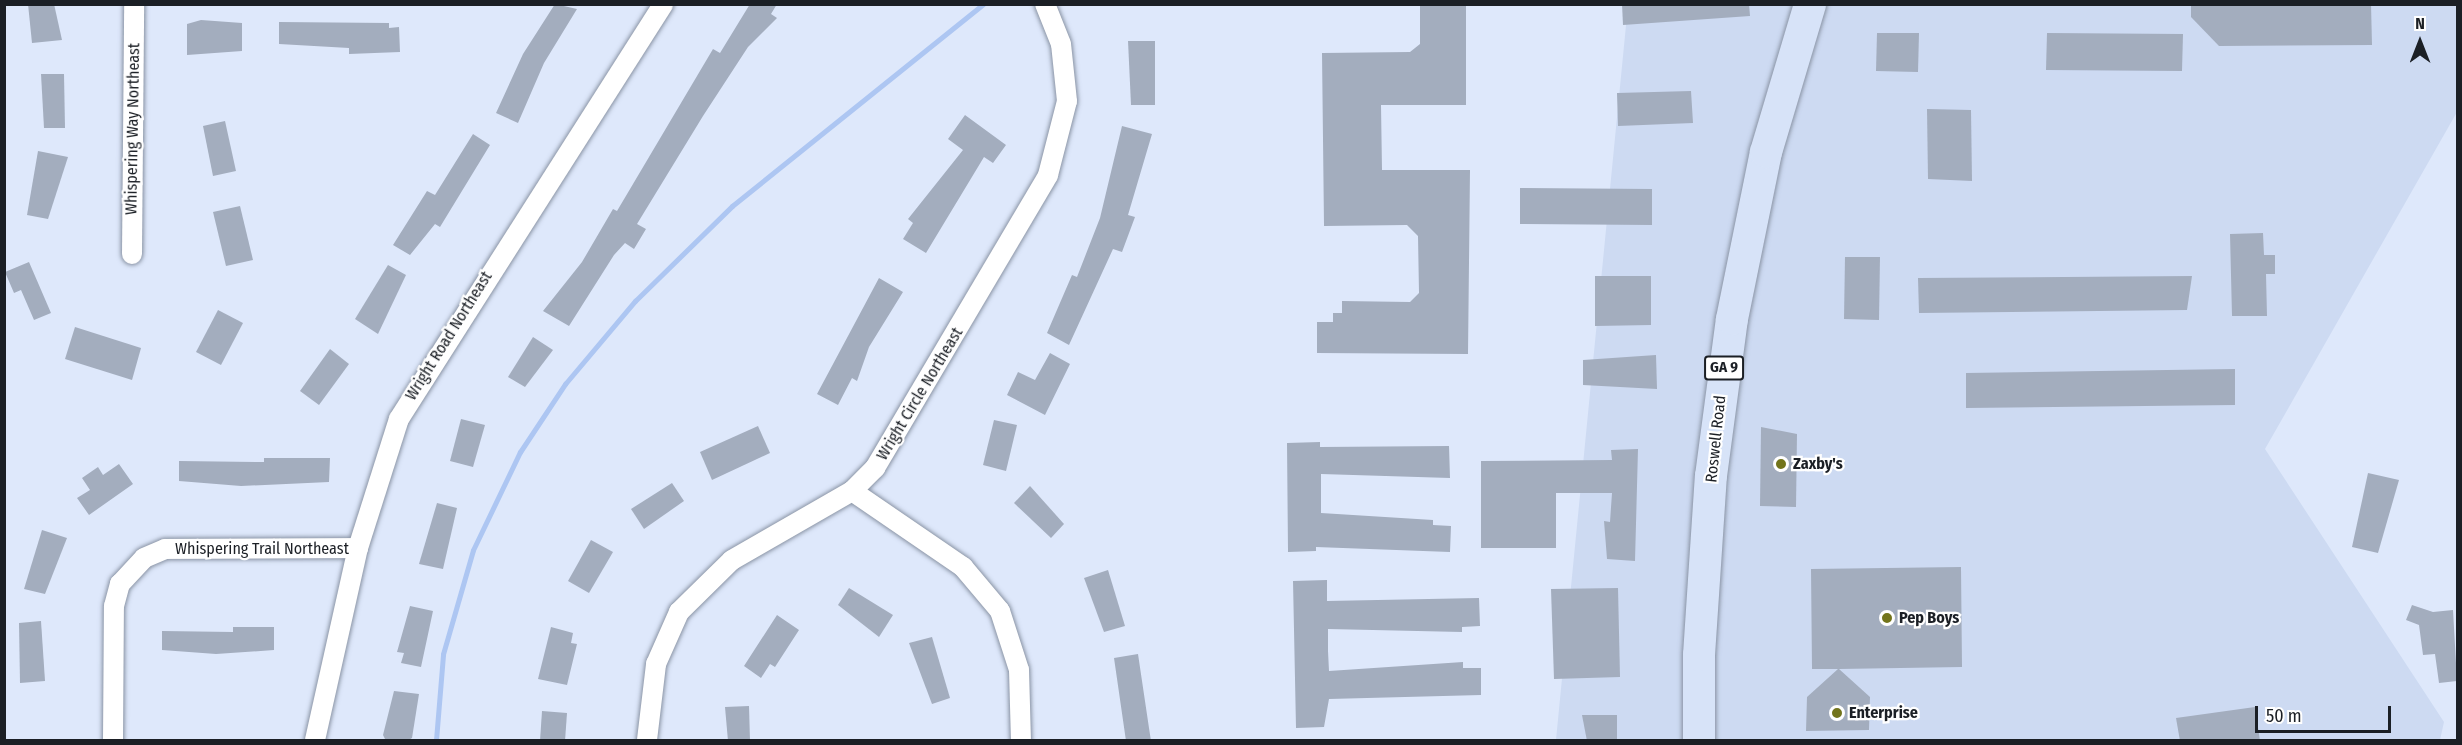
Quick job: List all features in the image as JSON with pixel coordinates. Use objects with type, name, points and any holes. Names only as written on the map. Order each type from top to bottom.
[{"type":"main road","name":"Roswell Road","points":[[1699,741],[1699,655],[1711,476],[1730,329],[1766,152],[1810,4]]},
{"type":"street","name":"Whispering Way Northeast","points":[[132,254],[134,4]]},
{"type":"street","name":"Wright Road Northeast","points":[[315,741],[358,548],[384,455],[417,383],[663,4]]},
{"type":"street","name":"Wright Circle Northeast","points":[[647,741],[656,664],[679,612],[698,589],[732,560],[852,491],[905,424],[1057,151],[1067,75],[1045,4]]},
{"type":"street","points":[[852,491],[963,567],[995,603],[1012,640],[1019,670],[1021,741]]},
{"type":"street","name":"Whispering Trail Northeast","points":[[113,741],[114,606],[120,584],[144,558],[165,549],[358,548]]},
{"type":"shaded area","points":[[1628,5],[2457,5],[2457,112],[2265,449],[2444,722],[2440,740],[1556,740]]},
{"type":"building","points":[[28,4],[54,4],[62,40],[32,43]]},
{"type":"building","points":[[555,4],[577,9],[544,63],[518,123],[496,113],[523,54]]},
{"type":"building","points":[[750,4],[777,4],[771,14],[777,18],[748,47],[703,116],[637,224],[646,229],[634,249],[625,243],[614,255],[569,326],[543,311],[582,262],[613,209],[617,211],[713,49],[720,53]]},
{"type":"building","points":[[1420,4],[1466,4],[1466,105],[1381,105],[1382,170],[1470,170],[1468,354],[1317,353],[1317,322],[1333,322],[1333,313],[1342,313],[1342,301],[1410,302],[1419,293],[1418,236],[1407,225],[1324,226],[1322,53],[1410,52],[1420,44]]},
{"type":"building","points":[[1622,4],[1749,4],[1750,16],[1623,25]]},
{"type":"building","points":[[2191,4],[2371,4],[2372,45],[2219,46],[2191,17]]},
{"type":"building","points":[[201,20],[242,23],[242,51],[187,55],[187,24]]},
{"type":"building","points":[[279,22],[389,23],[389,28],[399,27],[400,52],[349,54],[349,48],[279,44]]},
{"type":"building","points":[[1877,33],[1919,33],[1918,72],[1876,71]]},
{"type":"building","points":[[2047,33],[2183,34],[2182,71],[2046,70]]},
{"type":"building","points":[[1128,41],[1155,41],[1155,105],[1131,105]]},
{"type":"building","points":[[41,74],[64,74],[65,128],[44,128]]},
{"type":"building","points":[[1691,91],[1693,123],[1618,126],[1617,93]]},
{"type":"building","points":[[1927,109],[1971,110],[1972,181],[1928,179]]},
{"type":"building","points":[[965,115],[1006,145],[993,163],[984,157],[926,253],[903,239],[913,223],[908,219],[963,150],[948,139]]},
{"type":"building","points":[[225,121],[236,171],[213,176],[203,126]]},
{"type":"building","points":[[1122,126],[1152,134],[1128,215],[1135,217],[1122,252],[1113,249],[1069,345],[1047,333],[1072,275],[1077,277],[1100,218]]},
{"type":"building","points":[[473,134],[490,145],[440,227],[435,224],[410,255],[393,245],[427,191],[435,195]]},
{"type":"building","points":[[38,151],[68,157],[48,219],[27,215]]},
{"type":"building","points":[[1520,188],[1652,189],[1652,225],[1520,224]]},
{"type":"building","points":[[240,206],[253,260],[226,266],[213,212]]},
{"type":"building","points":[[2263,233],[2264,255],[2275,255],[2275,274],[2266,274],[2267,316],[2232,316],[2230,234]]},
{"type":"building","points":[[1845,257],[1880,257],[1879,320],[1844,319]]},
{"type":"building","points":[[29,262],[51,313],[34,320],[21,290],[14,293],[5,272]]},
{"type":"building","points":[[388,265],[406,275],[378,334],[355,319]]},
{"type":"building","points":[[1595,276],[1651,276],[1651,325],[1595,326]]},
{"type":"building","points":[[2192,276],[2187,310],[1919,313],[1918,278]]},
{"type":"building","points":[[879,278],[903,292],[869,347],[857,381],[852,378],[838,405],[817,394]]},
{"type":"building","points":[[218,310],[243,323],[221,365],[196,352]]},
{"type":"building","points":[[75,327],[141,348],[132,380],[65,359]]},
{"type":"building","points":[[533,337],[553,350],[525,387],[508,377]]},
{"type":"building","points":[[330,349],[349,364],[319,405],[300,391]]},
{"type":"building","points":[[1050,353],[1070,364],[1045,415],[1007,395],[1018,372],[1035,380]]},
{"type":"building","points":[[1656,355],[1657,389],[1583,385],[1583,360]]},
{"type":"building","points":[[2235,369],[2235,405],[1966,408],[1966,373]]},
{"type":"building","points":[[461,419],[485,425],[473,467],[450,461]]},
{"type":"building","points":[[994,420],[1017,425],[1006,471],[983,465]]},
{"type":"building","points":[[758,426],[770,453],[712,480],[700,452]]},
{"type":"building","points":[[1761,427],[1797,434],[1796,507],[1760,506]]},
{"type":"building","points":[[1320,442],[1320,447],[1449,446],[1450,478],[1321,474],[1321,513],[1433,520],[1433,525],[1451,526],[1450,552],[1316,547],[1316,551],[1288,552],[1287,443]]},
{"type":"building","points":[[1638,449],[1635,561],[1607,559],[1604,521],[1610,522],[1612,493],[1556,493],[1556,548],[1481,548],[1481,461],[1612,460],[1611,450]]},
{"type":"building","points":[[264,458],[330,458],[329,482],[241,486],[179,481],[179,461],[264,462]]},
{"type":"building","points":[[119,464],[133,484],[89,515],[77,498],[90,490],[82,478],[98,467],[103,475]]},
{"type":"building","points":[[2368,473],[2399,480],[2378,553],[2352,547]]},
{"type":"building","points":[[672,483],[684,501],[644,529],[631,509]]},
{"type":"building","points":[[1030,486],[1064,524],[1051,538],[1014,503]]},
{"type":"building","points":[[437,503],[457,508],[443,569],[419,564]]},
{"type":"building","points":[[42,530],[67,538],[45,594],[24,589]]},
{"type":"building","points":[[591,540],[613,552],[589,593],[568,581]]},
{"type":"building","name":"Pep Boys","points":[[1961,567],[1962,667],[1839,669],[1870,697],[1869,730],[1806,731],[1807,697],[1838,669],[1812,669],[1811,569]]},
{"type":"building","points":[[1108,570],[1125,626],[1104,632],[1084,578]]},
{"type":"building","points":[[1327,580],[1327,601],[1479,598],[1480,626],[1462,627],[1462,632],[1328,629],[1328,651],[1329,671],[1463,662],[1463,668],[1481,668],[1481,695],[1329,699],[1324,727],[1296,728],[1293,581]]},
{"type":"building","points":[[849,588],[893,615],[879,637],[838,605]]},
{"type":"building","points":[[1618,588],[1620,677],[1554,679],[1551,589]]},
{"type":"building","points":[[2412,605],[2433,612],[2453,610],[2457,681],[2439,683],[2435,654],[2423,655],[2419,625],[2406,620]]},
{"type":"building","points":[[410,606],[433,611],[421,667],[401,663],[404,653],[397,652]]},
{"type":"building","points":[[777,615],[799,630],[775,667],[770,664],[761,678],[744,666]]},
{"type":"building","points":[[41,621],[45,681],[20,683],[19,623]]},
{"type":"building","points":[[233,627],[274,627],[274,650],[216,654],[162,650],[162,631],[233,632]]},
{"type":"building","points":[[551,627],[573,633],[571,643],[577,644],[567,685],[538,679]]},
{"type":"building","points":[[932,637],[950,698],[932,704],[909,643]]},
{"type":"building","points":[[1138,654],[1151,741],[1126,741],[1114,658]]},
{"type":"building","points":[[394,691],[419,694],[412,738],[407,741],[386,741],[383,735]]},
{"type":"building","points":[[749,706],[750,741],[728,741],[725,707]]},
{"type":"building","points":[[2255,707],[2260,741],[2180,741],[2176,718]]},
{"type":"building","points":[[542,711],[567,713],[565,741],[540,741]]},
{"type":"building","points":[[1582,715],[1617,715],[1617,741],[1587,741]]},
{"type":"waterway","points":[[436,740],[443,654],[473,550],[520,452],[565,384],[635,301],[732,206],[983,4]]},
{"type":"place","name":"Zaxby's","points":[[1781,464]]},
{"type":"place","name":"Pep Boys","points":[[1887,618]]},
{"type":"place","name":"Enterprise","points":[[1837,713]]}]
